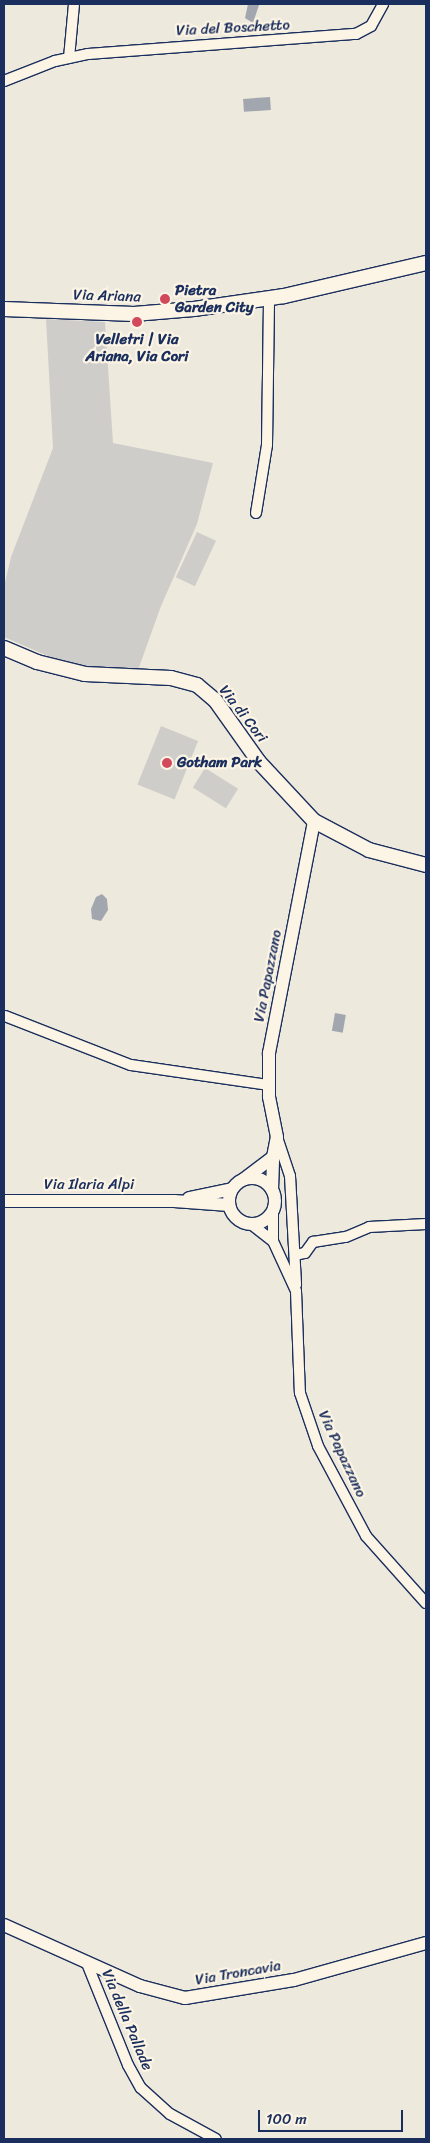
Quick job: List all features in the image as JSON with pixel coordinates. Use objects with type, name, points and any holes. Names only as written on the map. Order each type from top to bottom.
[{"type":"main road","name":"Via Ariana","points":[[4,309],[146,314],[269,299],[426,263]]},
{"type":"main road","name":"Via di Cori","points":[[4,648],[37,662],[85,674],[171,678],[197,686],[215,700],[259,762],[314,821],[365,849],[426,865]]},
{"type":"street","points":[[69,58],[74,4]]},
{"type":"street","name":"Via del Boschetto","points":[[4,81],[69,58],[183,45],[351,35],[371,26],[383,4]]},
{"type":"street","points":[[256,513],[267,437],[269,299]]},
{"type":"street","name":"Via Papazzano","points":[[314,821],[271,1042],[268,1086],[277,1137],[289,1173],[296,1255],[299,1383],[311,1429],[363,1532],[426,1603]]},
{"type":"street","points":[[5,1016],[131,1065],[268,1086]]},
{"type":"street","name":"Via Papazzano","points":[[272,1190],[273,1157],[277,1137]]},
{"type":"street","points":[[244,1179],[258,1178],[272,1190],[273,1208],[265,1220],[251,1224],[237,1218],[229,1205],[232,1189],[244,1179],[273,1157]]},
{"type":"street","name":"Via Ilaria Alpi","points":[[174,1200],[232,1189]]},
{"type":"street","name":"Via Ilaria Alpi","points":[[4,1201],[174,1200],[229,1205]]},
{"type":"street","name":"Via Papazzano","points":[[273,1208],[273,1241],[296,1291]]},
{"type":"street","name":"Via Papazzano","points":[[251,1224],[273,1241]]},
{"type":"street","points":[[296,1255],[305,1253],[315,1241],[346,1237],[369,1227],[426,1224]]},
{"type":"street","name":"Via Troncavia","points":[[4,1925],[140,1986],[172,1996],[200,1998],[294,1980],[426,1943]]},
{"type":"street","name":"Via della Pallade","points":[[86,1961],[128,2065],[141,2088],[170,2114],[216,2139]]},
{"type":"shaded area","points":[[248,4],[259,5],[253,23],[245,18]]},
{"type":"shaded area","points":[[270,97],[271,110],[244,112],[243,99]]},
{"type":"shaded area","points":[[46,319],[105,322],[113,443],[213,463],[197,524],[161,606],[137,673],[95,671],[64,663],[4,637],[4,587],[11,557],[53,448]]},
{"type":"shaded area","points":[[197,532],[216,541],[195,586],[176,577]]},
{"type":"shaded area","name":"Gotham Park","points":[[161,726],[198,741],[174,799],[137,784]]},
{"type":"shaded area","name":"Gotham Park","points":[[205,768],[238,789],[226,808],[193,788]]},
{"type":"shaded area","points":[[102,894],[107,899],[108,910],[101,921],[92,919],[91,909],[96,897]]},
{"type":"shaded area","points":[[335,1013],[346,1015],[343,1033],[332,1031]]},
{"type":"place","name":"Pietra Garden City","points":[[165,299]]},
{"type":"place","name":"Velletri | Via Ariana, Via Cori","points":[[137,322]]},
{"type":"place","name":"Gotham Park","points":[[167,763]]}]
